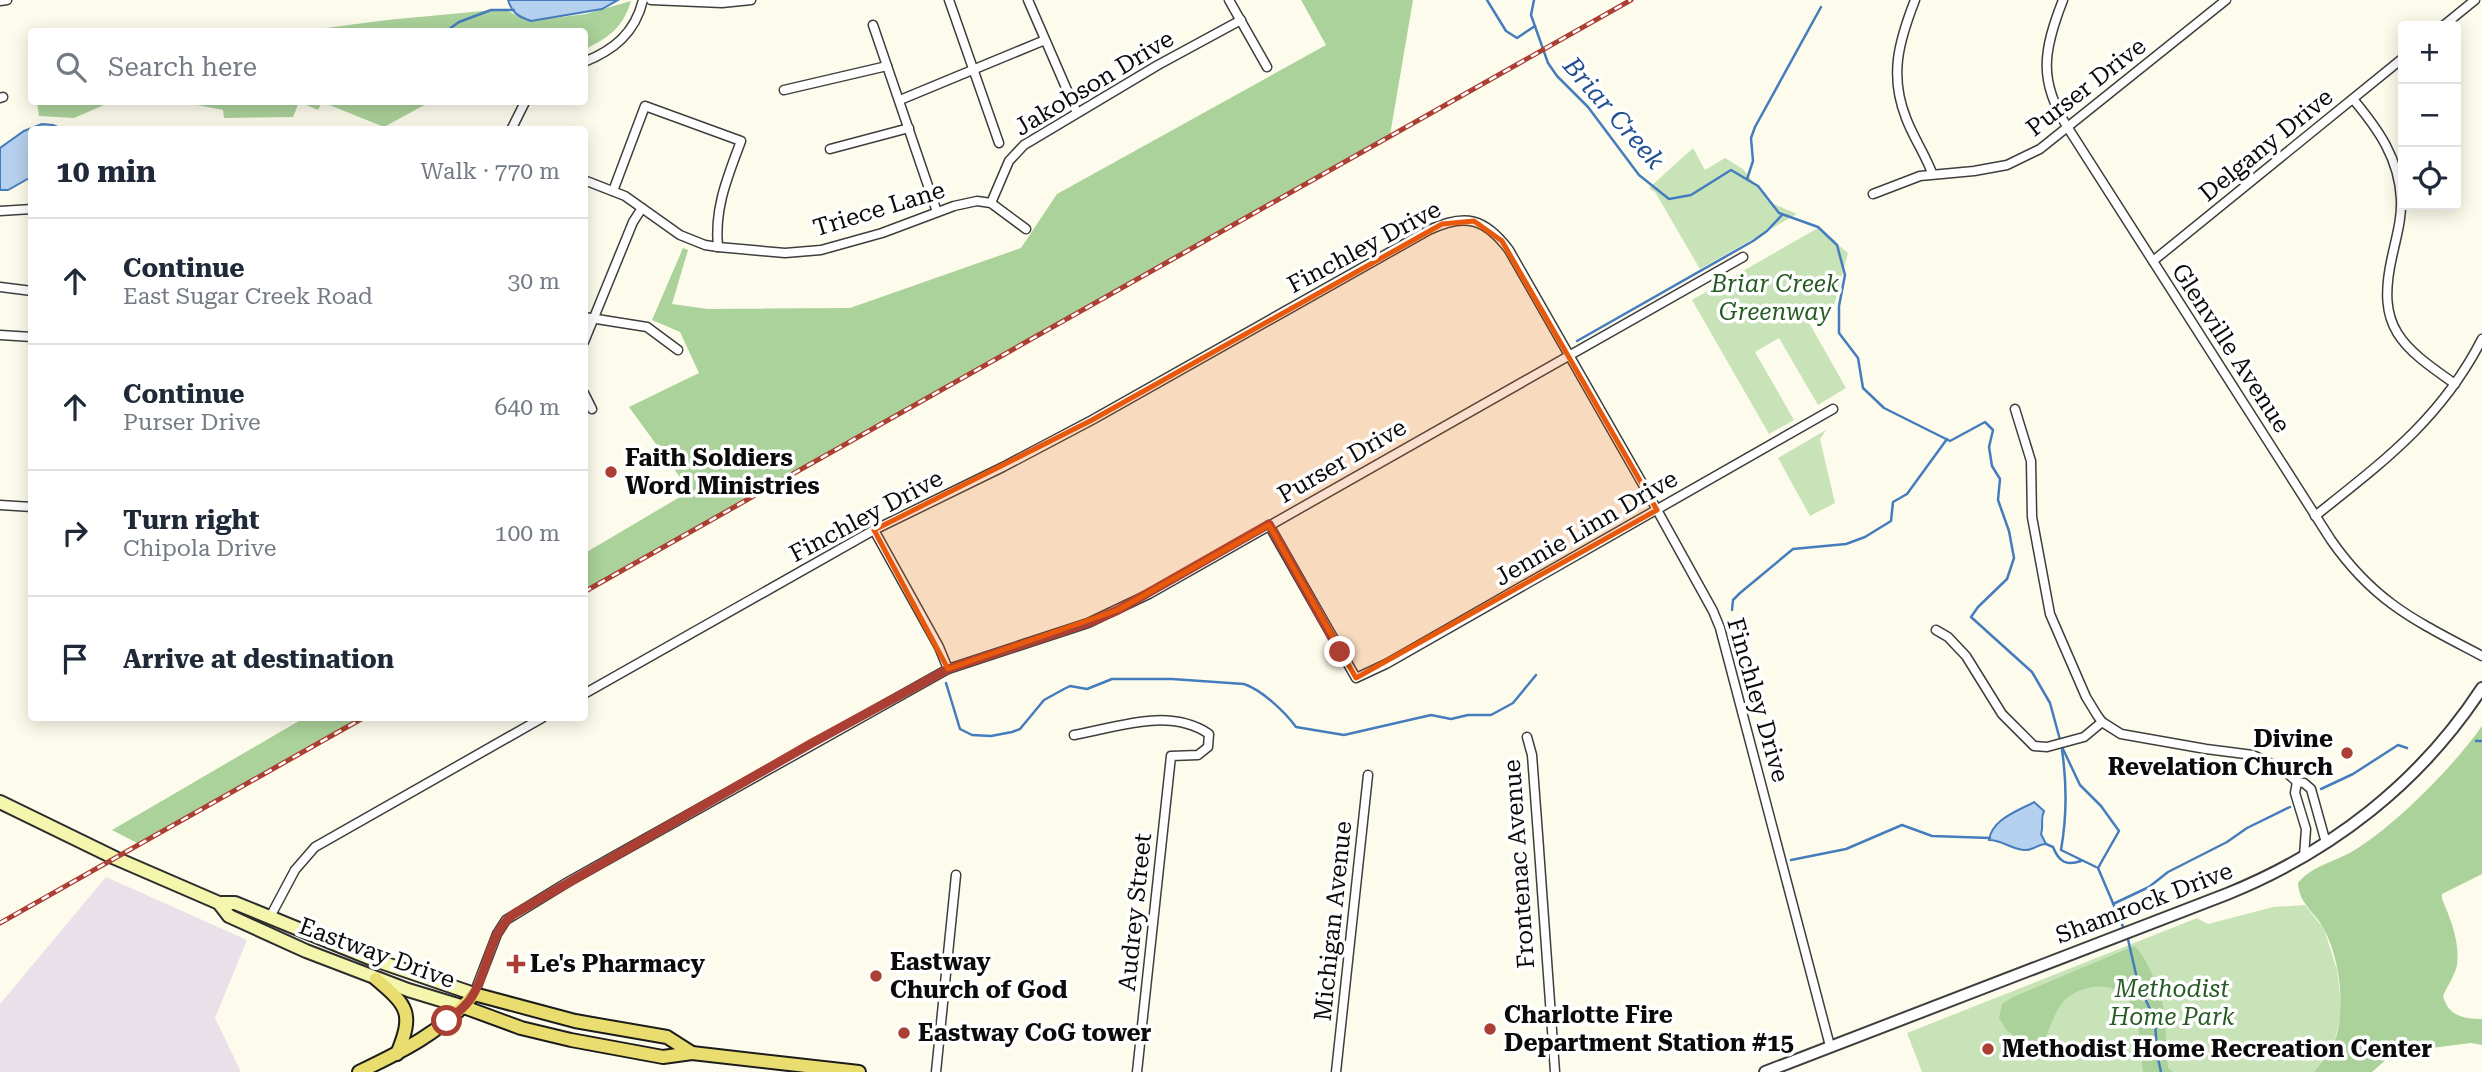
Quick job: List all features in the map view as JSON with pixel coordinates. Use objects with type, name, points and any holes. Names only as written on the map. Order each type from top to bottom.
[{"type":"main road","name":"Eastway Drive","points":[[0,802],[115,858],[219,903],[235,903],[372,959],[474,994],[575,1021],[667,1037],[692,1053]]},
{"type":"main road","name":"Eastway Drive","points":[[219,903],[229,916],[306,951],[376,979],[521,1028],[663,1057],[692,1053],[859,1072]]},
{"type":"main road","points":[[376,979],[399,999],[406,1013],[407,1031],[397,1054]]},
{"type":"main road","points":[[359,1072],[418,1042],[464,1007],[474,994]]},
{"type":"street","points":[[0,1],[7,0]]},
{"type":"street","points":[[588,60],[612,49],[622,40],[636,20],[643,0]]},
{"type":"street","points":[[651,0],[709,3],[751,0]]},
{"type":"street","points":[[949,0],[999,143]]},
{"type":"street","points":[[1028,0],[1077,113]]},
{"type":"street","points":[[1229,0],[1266,67]]},
{"type":"street","points":[[1915,0],[1901,37],[1897,73],[1899,97],[1932,173]]},
{"type":"street","name":"Glenville Avenue","points":[[2063,0],[2049,37],[2046,62],[2050,96],[2315,516],[2352,569],[2380,597],[2417,622],[2482,656]]},
{"type":"street","name":"Purser Drive","points":[[1873,194],[1891,185],[1932,173],[1974,171],[2007,165],[2040,149],[2226,0]]},
{"type":"street","points":[[2448,21],[2475,0]]},
{"type":"street","name":"Jakobson Drive","points":[[990,203],[1002,172],[1015,153],[1040,134],[1241,20]]},
{"type":"street","points":[[873,25],[937,212]]},
{"type":"street","points":[[900,100],[1045,40]]},
{"type":"street","name":"Delgany Drive","points":[[2153,261],[2398,62]]},
{"type":"street","points":[[784,90],[887,66]]},
{"type":"street","points":[[2353,99],[2389,147],[2400,189],[2400,222],[2386,281],[2389,317],[2396,333],[2413,353],[2455,384]]},
{"type":"street","points":[[513,126],[524,105]]},
{"type":"street","points":[[613,191],[645,106],[741,141],[719,202],[718,247]]},
{"type":"street","points":[[830,149],[909,128]]},
{"type":"street","name":"Triece Lane","points":[[588,182],[613,191],[680,235],[705,245],[785,253],[821,250],[872,236],[967,202],[990,203]]},
{"type":"street","points":[[990,203],[1026,229]]},
{"type":"street","points":[[588,333],[642,208]]},
{"type":"street","points":[[0,211],[28,209]]},
{"type":"street","name":"Finchley Drive","points":[[588,692],[874,530],[1037,449],[1429,230],[1454,220],[1481,223],[1502,241],[1713,611],[1720,628],[1830,1046]]},
{"type":"street","name":"Purser Drive","points":[[474,994],[497,934],[514,914],[948,669],[1088,623],[1118,610],[1743,257]]},
{"type":"street","points":[[0,287],[28,290]]},
{"type":"street","points":[[588,318],[647,327],[678,350]]},
{"type":"street","points":[[0,335],[28,337]]},
{"type":"street","points":[[2315,516],[2413,435],[2440,405],[2482,339]]},
{"type":"street","points":[[588,401],[592,409]]},
{"type":"street","name":"Jennie Linn Drive","points":[[1269,524],[1356,678],[1387,664],[1833,409]]},
{"type":"street","points":[[2015,409],[2031,461],[2032,517],[2050,614],[2086,698],[2102,722],[2121,734],[2253,755],[2284,770],[2297,782],[2304,783],[2311,789],[2326,843]]},
{"type":"street","points":[[0,505],[28,507]]},
{"type":"street","points":[[874,530],[939,647],[948,669]]},
{"type":"street","points":[[1936,630],[1948,637],[1966,656],[2002,714],[2027,741],[2039,748],[2089,735],[2102,722]]},
{"type":"street","name":"Shamrock Drive","points":[[1765,1072],[2247,886],[2304,856],[2377,807],[2419,768],[2466,712],[2482,688]]},
{"type":"street","name":"Audrey Street","points":[[1074,735],[1160,718],[1193,723],[1209,734],[1208,747],[1198,755],[1171,756],[1137,1072]]},
{"type":"street","points":[[270,917],[295,870],[315,848],[537,721]]},
{"type":"street","name":"Frontenac Avenue","points":[[1527,737],[1533,768],[1555,1072]]},
{"type":"street","name":"Michigan Avenue","points":[[1335,1072],[1368,775]]},
{"type":"street","points":[[2297,782],[2295,793],[2306,829],[2304,856]]},
{"type":"street","points":[[936,1072],[956,875]]},
{"type":"highlighted area","points":[[1474,221],[1502,241],[1657,510],[1356,678],[1269,525],[1118,610],[948,669],[874,530],[1092,420],[1442,224]]},
{"type":"shaded area","points":[[106,877],[247,940],[215,1018],[241,1072],[0,1072],[0,1004]]},
{"type":"green space","points":[[1301,0],[1413,0],[1390,135],[588,589],[588,551],[690,491],[629,407],[699,373],[680,332],[652,320],[683,248],[688,250],[672,304],[708,309],[850,308],[1021,248],[1057,194],[1326,45]]},
{"type":"green space","points":[[631,1],[624,18],[614,31],[588,48],[588,28],[326,28],[504,9],[529,21],[586,14]]},
{"type":"green space","points":[[37,105],[104,105],[74,118],[39,116]]},
{"type":"green space","points":[[197,105],[298,105],[293,117],[224,118],[223,110]]},
{"type":"green space","points":[[306,105],[320,105],[318,110]]},
{"type":"green space","points":[[329,105],[424,105],[382,126]]},
{"type":"green space","name":"Briar Creek Greenway","points":[[1693,148],[1705,170],[1725,158],[1743,169],[1769,202],[1797,214],[1700,269],[1655,192],[1649,188]]},
{"type":"green space","name":"Briar Creek Greenway","points":[[1818,228],[1848,253],[1834,306],[1808,321],[1846,388],[1818,405],[1779,338],[1755,352],[1794,420],[1769,434],[1692,300]]},
{"type":"green space","points":[[1826,430],[1820,439],[1835,503],[1810,516],[1778,458]]},
{"type":"green space","points":[[299,721],[357,721],[139,844],[112,830]]},
{"type":"green space","points":[[2482,726],[2482,874],[2442,894],[2442,899],[2454,931],[2458,956],[2455,973],[2443,996],[2445,1003],[2458,1015],[2482,1019],[2482,1045],[2471,1043],[2407,1051],[2388,1058],[2372,1072],[2314,1072],[2335,1040],[2340,1014],[2340,984],[2330,941],[2301,897],[2298,883],[2316,868],[2353,851],[2387,827],[2440,777]]},
{"type":"green space","name":"Methodist Home Park","points":[[2305,905],[2324,929],[2337,970],[2342,1010],[2334,1043],[2314,1072],[1922,1072],[1907,1033],[2197,918],[2208,924],[2273,907]]},
{"type":"green space","points":[[2134,946],[2147,964],[2162,1000],[2168,1068],[2173,1072],[2143,1072],[2134,1011],[2117,990],[2089,988],[2071,995],[2060,1005],[2043,1045],[2034,1048],[2007,1031],[1999,1018],[2002,1004],[2013,997]]},
{"type":"water","points":[[508,0],[618,0],[602,9],[531,21],[516,14]]},
{"type":"water","points":[[28,129],[28,179],[8,190],[0,190],[0,148]]},
{"type":"water","points":[[2034,802],[2044,811],[2041,834],[2046,844],[2024,850],[1989,840],[2000,821]]},
{"type":"waterway","points":[[1487,0],[1506,31],[1517,38],[1535,26]]},
{"type":"waterway","name":"Briar Creek","points":[[1534,0],[1531,15],[1548,63],[1588,107],[1639,175],[1669,199],[1691,195],[1731,170],[1758,186],[1779,213],[1818,227],[1837,245],[1845,275],[1839,306],[1839,333],[1858,358],[1863,388],[1884,408],[1950,441],[1985,422],[1993,430],[1989,447],[1992,466],[2000,479],[1998,500],[2009,531],[2014,558],[2007,579],[1971,617],[2032,672],[2050,703],[2062,747],[2080,785],[2101,806],[2119,831],[2098,868]]},
{"type":"waterway","points":[[1747,179],[1753,161],[1751,138],[1755,127],[1821,7]]},
{"type":"waterway","points":[[451,28],[491,10],[514,10]]},
{"type":"waterway","points":[[1577,341],[1753,241],[1782,215]]},
{"type":"waterway","points":[[1732,610],[1733,600],[1793,549],[1846,544],[1865,537],[1891,521],[1893,502],[1907,494],[1947,439]]},
{"type":"waterway","points":[[946,683],[960,729],[972,735],[991,736],[1020,729],[1044,700],[1064,689],[1070,686],[1087,689],[1112,679],[1172,679],[1244,684],[1273,702],[1296,727],[1344,735],[1431,715],[1451,719],[1468,715],[1491,715],[1513,703],[1536,675]]},
{"type":"waterway","points":[[2476,741],[2482,741]]},
{"type":"waterway","points":[[2321,789],[2353,774],[2398,745],[2407,748]]},
{"type":"waterway","points":[[2062,750],[2066,800],[2061,850],[2096,867]]},
{"type":"waterway","points":[[2113,904],[2149,887],[2168,872],[2290,807]]},
{"type":"waterway","points":[[1791,860],[1846,849],[1902,825],[1932,836],[1990,838]]},
{"type":"waterway","points":[[2046,844],[2053,847],[2064,862],[2081,861]]},
{"type":"waterway","name":"Briar Creek","points":[[2098,868],[2124,929]]},
{"type":"waterway","name":"Briar Creek","points":[[2127,935],[2138,983],[2155,1020],[2161,1072]]},
{"type":"railway","points":[[588,590],[1631,0]]},
{"type":"railway","points":[[0,923],[358,721]]},
{"type":"place","name":"Faith Soldiers Word Ministries","points":[[611,472]]},
{"type":"place","name":"Divine Revelation Church","points":[[2347,753]]},
{"type":"place","name":"Le's Pharmacy","points":[[516,964]]},
{"type":"place","name":"Eastway Church of God","points":[[876,976]]},
{"type":"place","name":"Charlotte Fire Department Station #15","points":[[1490,1029]]},
{"type":"place","name":"Eastway CoG tower","points":[[904,1033]]},
{"type":"place","name":"Methodist Home Recreation Center","points":[[1988,1049]]},
{"type":"route","points":[[447,1021],[464,1007],[474,994],[497,934],[506,920],[514,914],[677,819],[948,669],[1088,623],[1118,610],[1269,524],[1340,652]]}]
